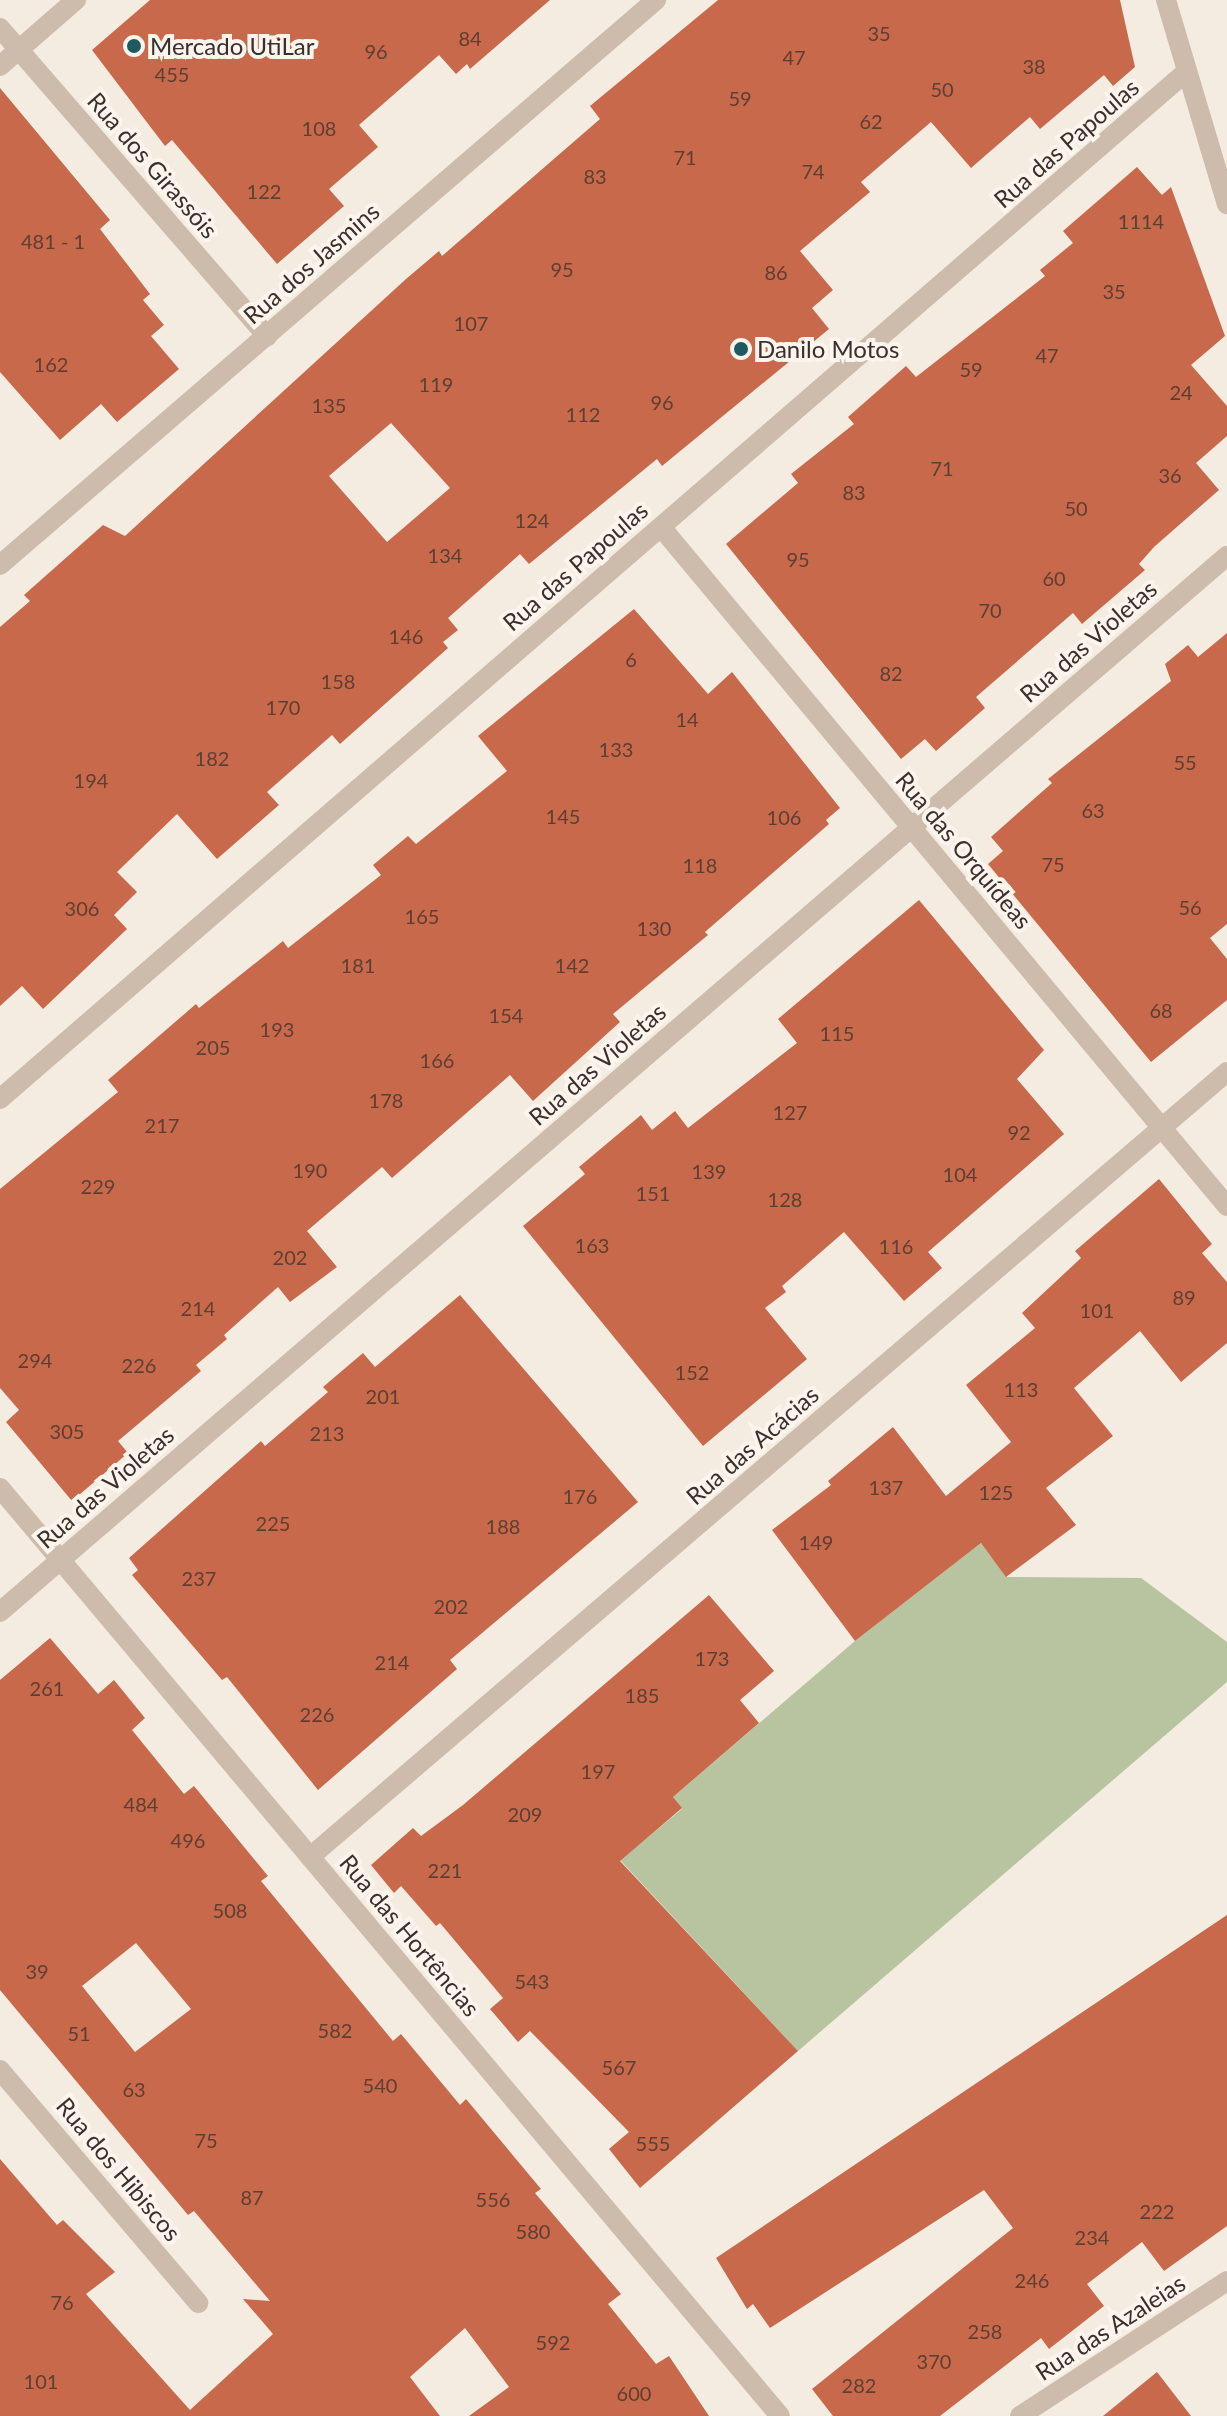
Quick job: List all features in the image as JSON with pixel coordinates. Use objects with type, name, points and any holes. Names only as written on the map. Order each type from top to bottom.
[{"type":"street","points":[[0,66],[76,0]]},
{"type":"street","name":"Rua dos Jasmins","points":[[0,565],[656,0]]},
{"type":"street","points":[[1166,0],[1185,73],[1227,204]]},
{"type":"street","name":"Rua dos Girassóis","points":[[0,28],[267,336]]},
{"type":"street","name":"Rua das Papoulas","points":[[0,1099],[1185,73]]},
{"type":"street","name":"Rua das Orquídeas","points":[[661,527],[1227,1206]]},
{"type":"street","name":"Rua das Violetas","points":[[0,1612],[1227,556]]},
{"type":"street","name":"Rua das Acácias","points":[[310,1857],[1227,1072]]},
{"type":"street","name":"Rua das Hortências","points":[[0,1488],[780,2416]]},
{"type":"street","name":"Rua dos Hibiscos","points":[[0,2070],[198,2303]]},
{"type":"street","name":"Rua das Azaleias","points":[[1020,2416],[1227,2281]]},
{"type":"green space","points":[[981,1543],[1007,1577],[1141,1578],[1227,1642],[1227,1682],[798,2051],[620,1860],[682,1809],[673,1797],[855,1641]]},
{"type":"building","points":[[150,0],[550,0],[470,69],[467,64],[456,74],[439,55],[359,125],[378,147],[329,189],[344,206],[277,264],[172,140],[165,146],[92,50]]},
{"type":"building","points":[[718,0],[1120,0],[1135,67],[1113,86],[1104,75],[1040,129],[1030,117],[971,168],[931,122],[861,182],[870,192],[800,251],[833,290],[812,308],[829,329],[662,466],[657,459],[529,564],[520,554],[448,618],[458,630],[443,642],[448,648],[340,744],[332,735],[267,792],[279,805],[217,859],[177,814],[117,872],[137,892],[114,915],[127,929],[43,1009],[22,986],[0,1006],[0,627],[30,601],[24,595],[103,525],[125,536],[406,279],[439,251],[442,256],[600,119],[590,106]],"holes":[[[391,423],[450,488],[387,542],[329,476]]]},
{"type":"building","points":[[0,88],[110,220],[100,229],[150,294],[143,300],[164,325],[151,336],[179,369],[117,422],[101,404],[60,440],[0,372]]},
{"type":"building","points":[[1137,167],[1162,195],[1171,187],[1225,336],[1191,365],[1227,406],[1227,436],[1196,463],[1219,490],[1154,547],[1139,564],[1145,570],[1082,624],[1073,613],[976,697],[985,708],[936,751],[925,739],[901,759],[726,544],[798,483],[791,474],[854,424],[848,417],[906,366],[916,377],[1045,276],[1040,270],[1073,243],[1063,231]]},
{"type":"building","points":[[634,609],[708,694],[732,672],[840,808],[826,820],[829,824],[705,932],[708,935],[613,1014],[620,1022],[533,1101],[510,1075],[392,1178],[382,1167],[307,1231],[337,1267],[290,1302],[278,1287],[224,1335],[227,1339],[196,1365],[201,1371],[118,1441],[128,1453],[72,1501],[6,1422],[19,1410],[0,1388],[0,1189],[118,1092],[108,1080],[196,1004],[199,1008],[283,941],[288,948],[381,875],[373,865],[408,836],[416,844],[507,771],[478,736]]},
{"type":"building","points":[[1227,633],[1227,924],[1210,938],[1227,959],[1227,1000],[1151,1062],[988,864],[1003,851],[991,837],[1052,783],[1048,779],[1171,681],[1165,664],[1188,645],[1198,657]]},
{"type":"building","points":[[919,900],[1044,1050],[1017,1079],[1064,1134],[928,1252],[942,1268],[904,1301],[844,1232],[782,1286],[786,1292],[765,1308],[807,1359],[703,1446],[523,1226],[585,1174],[579,1167],[641,1115],[652,1130],[675,1111],[688,1128],[797,1043],[778,1019]]},
{"type":"building","points":[[1159,1179],[1212,1244],[1202,1253],[1227,1282],[1227,1343],[1181,1382],[1140,1331],[1074,1388],[1113,1436],[1046,1488],[1076,1525],[1006,1577],[981,1543],[855,1641],[772,1530],[831,1485],[828,1481],[893,1427],[946,1496],[1011,1442],[966,1385],[1035,1328],[1022,1313],[1081,1258],[1075,1251]]},
{"type":"building","points":[[460,1295],[638,1502],[450,1660],[457,1669],[318,1790],[227,1677],[222,1680],[132,1575],[138,1570],[129,1558],[261,1441],[265,1446],[328,1392],[323,1387],[363,1353],[375,1367]]},
{"type":"building","points":[[709,1595],[774,1671],[740,1700],[759,1723],[673,1797],[682,1808],[620,1861],[798,2051],[640,2188],[609,2149],[629,2132],[530,2031],[518,2042],[490,2009],[503,1998],[440,1923],[436,1926],[401,1886],[394,1893],[371,1865],[413,1828],[421,1836],[463,1805]]},
{"type":"building","points":[[50,1638],[98,1694],[114,1680],[145,1718],[132,1730],[184,1794],[194,1786],[268,1876],[261,1881],[393,2041],[401,2034],[460,2105],[466,2099],[541,2189],[535,2193],[621,2294],[608,2304],[656,2364],[669,2356],[709,2416],[469,2416],[509,2387],[465,2328],[410,2377],[440,2416],[0,2416],[0,2159],[57,2225],[63,2220],[115,2272],[86,2294],[190,2410],[273,2334],[243,2299],[270,2301],[194,2211],[188,2215],[0,1990],[0,1680]],"holes":[[[136,1943],[191,2009],[135,2052],[82,1986]]]},
{"type":"building","points":[[1227,1915],[1227,2226],[1164,2271],[1142,2242],[1087,2284],[1104,2306],[1049,2349],[1041,2338],[940,2416],[833,2416],[812,2389],[1013,2228],[984,2190],[770,2328],[753,2304],[747,2309],[716,2258]]},
{"type":"building","points":[[1157,2372],[1191,2416],[1103,2416]]},
{"type":"place","name":"Mercado UtiLar","points":[[134,46]]},
{"type":"place","name":"Danilo Motos","points":[[741,349]]}]
